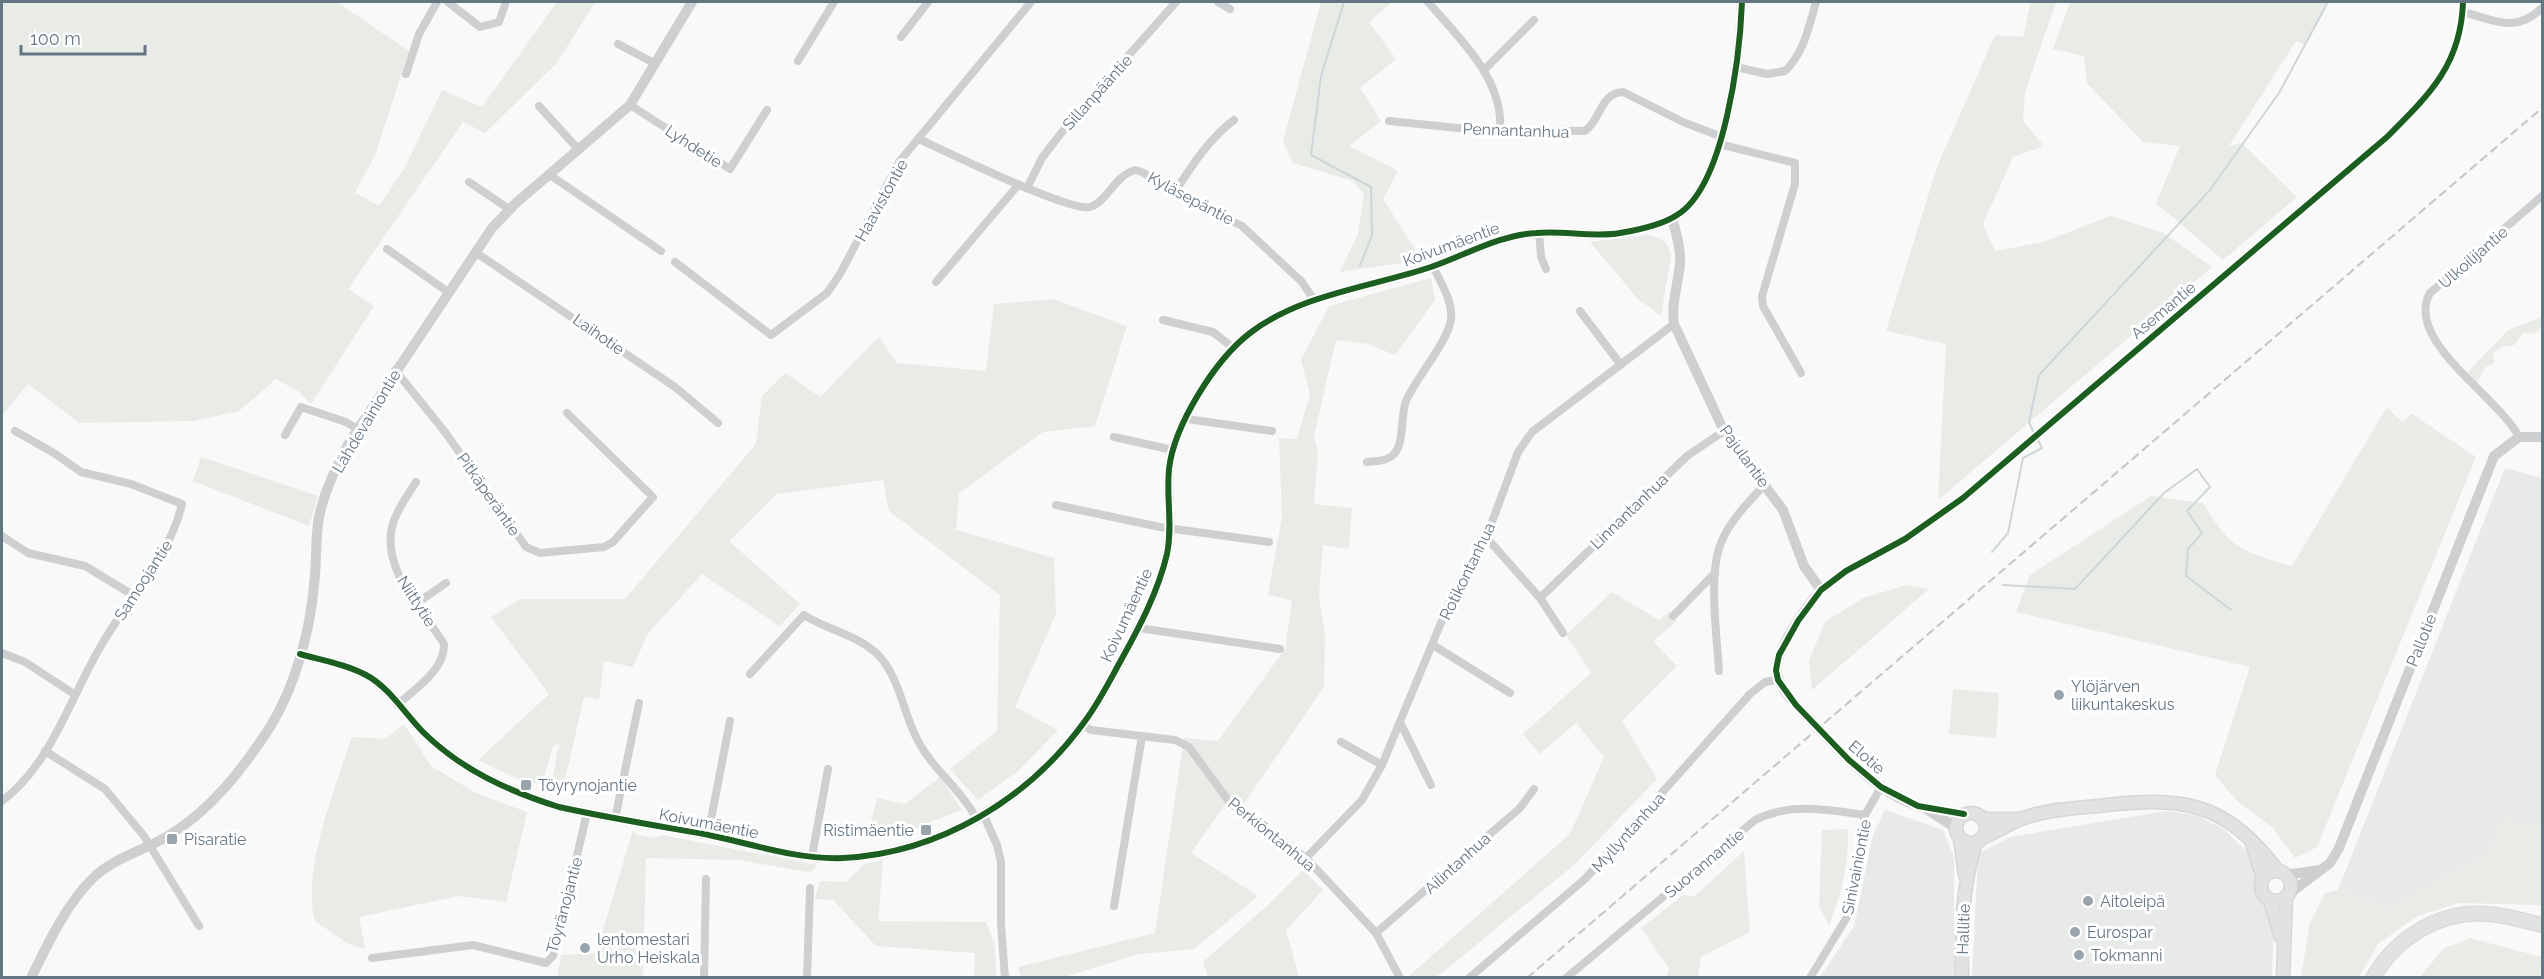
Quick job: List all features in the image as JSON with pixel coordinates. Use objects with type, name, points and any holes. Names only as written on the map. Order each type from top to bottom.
[{"type":"highway","points":[[2373,978],[2384,961],[2403,942],[2443,919],[2486,914],[2540,925]]},
{"type":"main road","points":[[1984,819],[2021,819],[2112,804],[2181,802],[2214,813],[2235,825],[2290,882],[2283,941],[2283,978]]},
{"type":"main road","points":[[1980,839],[1987,828],[1984,819],[1977,813],[1964,814],[1958,833],[1970,843],[1980,839],[2021,819]]},
{"type":"main road","name":"Hallitie","points":[[1958,833],[1966,880]]},
{"type":"main road","name":"Hallitie","points":[[1962,978],[1961,932],[1966,880],[1980,839]]},
{"type":"main road","points":[[2252,843],[2263,878],[2261,890],[2270,901],[2283,941]]},
{"type":"main road","points":[[2263,878],[2269,872],[2282,873]]},
{"type":"main road","points":[[2270,901],[2280,901],[2288,895]]},
{"type":"street","points":[[406,74],[419,34],[436,2]]},
{"type":"street","points":[[448,2],[480,27],[499,22],[506,2]]},
{"type":"street","name":"Lähdevainiontie","points":[[31,978],[53,935],[91,879],[180,828],[207,807],[226,787],[280,710],[300,654],[314,587],[319,517],[333,474],[357,429],[475,252],[509,209],[630,105],[692,2]]},
{"type":"street","points":[[798,61],[834,2]]},
{"type":"street","points":[[901,37],[928,2]]},
{"type":"street","name":"Haavistontie","points":[[675,262],[771,335],[826,293],[840,274],[899,162],[1031,2]]},
{"type":"street","name":"Sillanpääntie","points":[[936,282],[1023,186],[1072,119],[1176,2]]},
{"type":"street","points":[[1218,2],[1230,9]]},
{"type":"street","points":[[1428,2],[1484,70],[1501,115],[1500,128]]},
{"type":"street","name":"Koivumäentie","points":[[300,654],[365,674],[377,682],[426,735],[471,770],[524,796],[586,813],[812,856],[841,858],[900,850],[929,841],[980,818],[1043,769],[1082,725],[1139,628],[1162,576],[1171,529],[1168,483],[1173,450],[1205,383],[1232,347],[1274,316],[1314,300],[1433,266],[1502,239],[1539,232],[1618,234],[1672,218],[1692,202],[1720,140],[1737,67],[1742,2]]},
{"type":"street","points":[[1737,67],[1767,74],[1785,71],[1802,46],[1816,2]]},
{"type":"street","name":"Asemantie","points":[[1821,590],[1846,571],[1905,539],[1963,498],[2387,137],[2436,86],[2448,68],[2456,47],[2463,2]]},
{"type":"street","points":[[2463,12],[2500,23],[2514,24],[2525,21],[2542,8]]},
{"type":"street","points":[[1484,70],[1534,20]]},
{"type":"street","points":[[618,44],[654,63]]},
{"type":"street","name":"Pennantanhua","points":[[1389,120],[1419,126],[1585,131],[1590,127],[1607,97],[1614,92],[1623,92],[1720,140]]},
{"type":"street","name":"Lyhdetie","points":[[630,105],[730,169],[766,110]]},
{"type":"street","points":[[539,106],[578,149]]},
{"type":"street","points":[[1176,190],[1202,151],[1219,131],[1234,120]]},
{"type":"street","name":"Kyläsepäntie","points":[[919,139],[1023,186],[1090,207],[1098,203],[1124,174],[1135,170],[1176,190],[1198,205],[1242,225],[1302,282],[1314,300]]},
{"type":"street","points":[[1720,140],[1795,163],[1795,183],[1761,296],[1763,306],[1801,373]]},
{"type":"street","points":[[550,175],[662,251]]},
{"type":"street","points":[[469,182],[509,209]]},
{"type":"street","name":"Ulkoilijantie","points":[[2519,437],[2513,424],[2463,373],[2429,333],[2424,321],[2424,307],[2430,294],[2542,196]]},
{"type":"street","name":"Pajulantie","points":[[1672,218],[1680,247],[1680,262],[1672,306],[1674,324],[1724,431],[1783,510],[1804,567],[1821,590]]},
{"type":"street","points":[[1539,232],[1540,257],[1546,269]]},
{"type":"street","points":[[387,249],[448,292]]},
{"type":"street","name":"Laihotie","points":[[475,252],[675,387],[718,423]]},
{"type":"street","points":[[1367,462],[1387,459],[1394,454],[1399,443],[1400,420],[1407,400],[1451,320],[1447,296],[1433,266]]},
{"type":"street","points":[[1580,311],[1621,365]]},
{"type":"street","points":[[1163,320],[1213,332],[1232,347]]},
{"type":"street","name":"Rotikontanhua","points":[[1306,858],[1362,800],[1382,765],[1460,581],[1485,536],[1515,459],[1532,432],[1674,324]]},
{"type":"street","name":"Pitkäperäntie","points":[[396,370],[445,432],[526,547],[540,553],[604,547],[613,542],[653,497],[567,413]]},
{"type":"street","points":[[285,435],[301,407],[346,422],[357,429]]},
{"type":"street","points":[[1187,419],[1272,431]]},
{"type":"street","name":"Linnantanhua","points":[[1540,597],[1686,456],[1724,431]]},
{"type":"street","name":"Samoojantie","points":[[2,801],[21,786],[45,751],[104,640],[166,548],[182,504],[131,484],[81,472],[54,453],[15,432]]},
{"type":"street","points":[[1114,437],[1173,450]]},
{"type":"street","points":[[2519,437],[2542,437]]},
{"type":"street","name":"Pallotie","points":[[2288,895],[2330,863],[2339,848],[2494,456],[2519,437]]},
{"type":"street","name":"Niittytie","points":[[397,705],[433,672],[444,654],[444,644],[400,577],[392,545],[392,528],[397,514],[416,482]]},
{"type":"street","points":[[1719,671],[1715,573],[1717,554],[1728,530],[1765,484]]},
{"type":"street","points":[[1056,505],[1171,529],[1269,542]]},
{"type":"street","points":[[2,536],[28,553],[86,566],[134,595]]},
{"type":"street","points":[[1485,536],[1540,597],[1563,633]]},
{"type":"street","points":[[1673,616],[1715,573]]},
{"type":"street","points":[[417,603],[446,583]]},
{"type":"street","points":[[1778,680],[1776,670],[1779,656],[1798,621],[1821,590]]},
{"type":"street","points":[[750,674],[804,615],[824,627],[852,636],[878,655],[889,671],[918,741],[980,818],[997,845],[1001,862],[1001,924],[1005,978]]},
{"type":"street","points":[[1139,628],[1280,649]]},
{"type":"street","points":[[1433,645],[1510,693]]},
{"type":"street","points":[[2,654],[25,662],[74,694]]},
{"type":"street","name":"Elotie","points":[[1778,680],[1796,705],[1838,750],[1881,787],[1925,808],[1958,833]]},
{"type":"street","name":"Myllyntanhua","points":[[1469,978],[1585,879],[1750,694],[1765,682],[1778,680]]},
{"type":"street","points":[[615,819],[639,703]]},
{"type":"street","points":[[708,835],[730,721]]},
{"type":"street","points":[[1400,722],[1431,785]]},
{"type":"street","name":"Perkiöntanhua","points":[[1082,725],[1091,730],[1175,740],[1190,747],[1230,803],[1306,858],[1376,933],[1400,978]]},
{"type":"street","points":[[1114,906],[1142,736]]},
{"type":"street","points":[[1341,742],[1382,765]]},
{"type":"street","points":[[45,751],[105,789],[149,846],[199,926]]},
{"type":"street","points":[[812,856],[828,769]]},
{"type":"street","name":"Sinivainiontie","points":[[1810,978],[1847,916],[1865,814],[1881,787]]},
{"type":"street","name":"Ailintanhua","points":[[1376,933],[1520,808],[1534,789]]},
{"type":"street","name":"Suorannantie","points":[[1566,978],[1762,816],[1782,810],[1802,808],[1865,814]]},
{"type":"street","name":"Elotie","points":[[1925,808],[1964,814]]},
{"type":"street","name":"Töyränojantie","points":[[372,958],[473,945],[546,963],[553,956],[558,941],[586,813]]},
{"type":"street","points":[[2282,873],[2320,870]]},
{"type":"street","points":[[704,978],[706,879]]},
{"type":"street","points":[[807,978],[810,888]]},
{"type":"shaded area","points":[[2,2],[337,2],[409,51],[375,155],[355,193],[379,206],[404,169],[442,90],[482,107],[557,2],[595,2],[557,63],[485,133],[463,122],[348,289],[374,306],[311,404],[298,391],[276,379],[239,411],[194,421],[79,423],[28,384],[2,415]]},
{"type":"shaded area","points":[[1321,2],[1392,2],[1369,22],[1396,59],[1360,88],[1381,121],[1349,146],[1398,171],[1383,199],[1422,260],[1340,272],[1358,234],[1364,194],[1353,181],[1293,163],[1283,141]]},
{"type":"shaded area","points":[[2031,2],[2056,2],[2025,92],[2023,121],[2044,146],[2013,157],[1983,224],[1995,251],[2043,242],[2110,216],[2162,232],[2212,267],[1938,500],[1946,344],[1886,331],[1937,167],[1995,35],[2023,37]]},
{"type":"shaded area","points":[[2070,2],[2328,2],[2306,45],[2296,41],[2229,146],[2242,143],[2297,197],[2223,260],[2156,203],[2180,146],[2143,142],[2087,83],[2084,56],[2053,49]]},
{"type":"shaded area","points":[[1646,235],[1663,240],[1671,256],[1661,316],[1637,298],[1590,242]]},
{"type":"shaded area","points":[[1431,278],[1435,300],[1395,355],[1368,344],[1336,340],[1314,436],[1318,454],[1314,504],[1352,508],[1349,549],[1323,545],[1319,596],[1325,635],[1324,687],[1243,805],[1232,795],[1191,853],[1258,896],[1194,949],[1139,954],[1064,977],[1021,977],[1018,967],[1155,933],[1184,738],[1218,741],[1285,649],[1292,600],[1268,595],[1282,518],[1279,438],[1297,439],[1310,394],[1301,360],[1329,306]]},
{"type":"shaded area","points":[[1053,299],[1127,326],[1095,426],[1043,432],[959,493],[956,530],[1054,558],[1056,614],[1015,707],[1058,730],[1018,771],[978,800],[950,769],[997,731],[1000,595],[889,511],[883,480],[777,494],[729,541],[800,604],[780,626],[702,574],[648,633],[633,667],[604,661],[599,699],[584,697],[563,789],[551,787],[559,744],[553,746],[542,785],[516,778],[478,760],[549,694],[491,617],[520,599],[625,599],[756,444],[762,396],[785,373],[820,397],[879,337],[897,363],[986,371],[994,304]]},
{"type":"shaded area","points":[[2542,317],[2538,331],[2532,334],[2523,333],[2514,345],[2502,347],[2493,353],[2494,363],[2486,367],[2476,384],[2466,374],[2508,330]]},
{"type":"shaded area","points":[[2387,407],[2402,422],[2412,414],[2476,457],[2317,847],[2295,858],[2272,827],[2238,802],[2215,775],[2250,667],[2016,612],[2030,575],[2151,496],[2203,503],[2230,540],[2249,552],[2292,566]]},
{"type":"shaded area","points":[[201,457],[318,496],[309,526],[193,481]]},
{"type":"shaded area","points":[[2505,468],[2542,478],[2542,829],[2502,818],[2490,852],[2389,908],[2338,890]]},
{"type":"shaded area","points":[[1907,585],[1929,589],[1812,690],[1809,661],[1825,622],[1863,598]]},
{"type":"shaded area","points":[[1612,592],[1659,620],[1669,612],[1677,621],[1653,641],[1677,666],[1622,721],[1657,779],[1575,864],[1443,972],[1435,977],[1408,977],[1570,834],[1604,757],[1576,723],[1540,754],[1523,734],[1591,673],[1566,635]]},
{"type":"shaded area","points":[[1953,689],[1999,693],[1996,738],[1949,734]]},
{"type":"shaded area","points":[[404,724],[431,766],[476,793],[527,812],[506,902],[459,896],[359,917],[365,949],[347,943],[315,921],[312,901],[316,854],[352,737],[385,739]]},
{"type":"shaded area","points":[[940,777],[962,810],[900,834],[867,839],[877,798],[905,804]]},
{"type":"shaded area","points":[[1885,810],[1943,830],[1954,857],[1954,977],[1820,977],[1854,926],[1873,835]]},
{"type":"shaded area","points":[[2166,811],[2196,815],[2225,830],[2249,854],[2263,874],[2274,918],[2272,977],[1972,978],[1978,854],[2010,837]]},
{"type":"shaded area","points":[[2502,817],[2542,829],[2542,905],[2459,903],[2417,916],[2378,944],[2359,977],[2301,977],[2310,923],[2325,893],[2338,890],[2389,908],[2490,852]]},
{"type":"shaded area","points":[[1848,829],[1844,878],[1829,925],[1819,906],[1822,830]]},
{"type":"shaded area","points":[[633,830],[636,835],[653,838],[662,835],[817,865],[814,870],[808,872],[738,860],[646,858],[643,977],[557,978],[561,955],[596,953]]},
{"type":"shaded area","points":[[1744,851],[1750,932],[1701,957],[1698,977],[1667,977],[1669,968],[1641,928],[1683,895],[1695,896]]},
{"type":"shaded area","points":[[883,860],[878,921],[986,922],[995,946],[996,974],[993,977],[974,977],[975,953],[876,946],[833,900],[815,899],[820,881],[846,882],[865,864]]},
{"type":"shaded area","points":[[1303,870],[1323,890],[1286,930],[1299,977],[1208,977],[1203,962],[1270,903]]},
{"type":"shaded area","points":[[2470,938],[2542,957],[2540,977],[2420,977],[2443,949]]},
{"type":"waterway","points":[[1344,2],[1321,76],[1311,155],[1371,187],[1372,235],[1360,266]]},
{"type":"waterway","points":[[2034,433],[2029,422],[2039,375],[2210,190],[2279,93],[2328,2]]},
{"type":"waterway","points":[[1992,552],[2008,533],[2023,458],[2042,448],[2037,438]]},
{"type":"waterway","points":[[2003,585],[2075,589],[2164,493],[2197,469],[2210,487],[2187,511],[2202,533],[2188,549],[2186,576],[2231,610]]},
{"type":"railway","points":[[1527,978],[2542,108]]},
{"type":"cycle path","points":[[300,654],[342,665],[366,675],[382,686],[424,733],[454,758],[504,786],[559,807],[709,835],[809,857],[843,858],[879,854],[947,833],[979,817],[1037,775],[1063,749],[1099,699],[1141,623],[1163,568],[1169,543],[1168,490],[1172,452],[1198,395],[1223,359],[1250,333],[1291,309],[1337,293],[1431,267],[1509,237],[1546,232],[1599,235],[1620,233],[1642,229],[1677,215],[1693,200],[1707,177],[1718,149],[1733,85],[1742,2]]},
{"type":"cycle path","points":[[1964,814],[1918,806],[1881,787],[1849,760],[1796,705],[1778,680],[1776,670],[1779,655],[1798,621],[1821,590],[1846,571],[1905,539],[1963,498],[2387,137],[2416,107],[2440,77],[2456,44],[2463,2]]},
{"type":"place","name":"Ylöjärven liikuntakeskus","points":[[2059,695]]},
{"type":"place","name":"Töyrynojantie","points":[[526,785]]},
{"type":"place","name":"Ristimäentie","points":[[926,830]]},
{"type":"place","name":"Pisaratie","points":[[172,839]]},
{"type":"place","name":"Aitoleipä","points":[[2088,901]]},
{"type":"place","name":"Eurospar","points":[[2075,932]]},
{"type":"place","name":"lentomestari Urho Heiskala","points":[[585,948]]},
{"type":"place","name":"Tokmanni","points":[[2079,955]]}]
